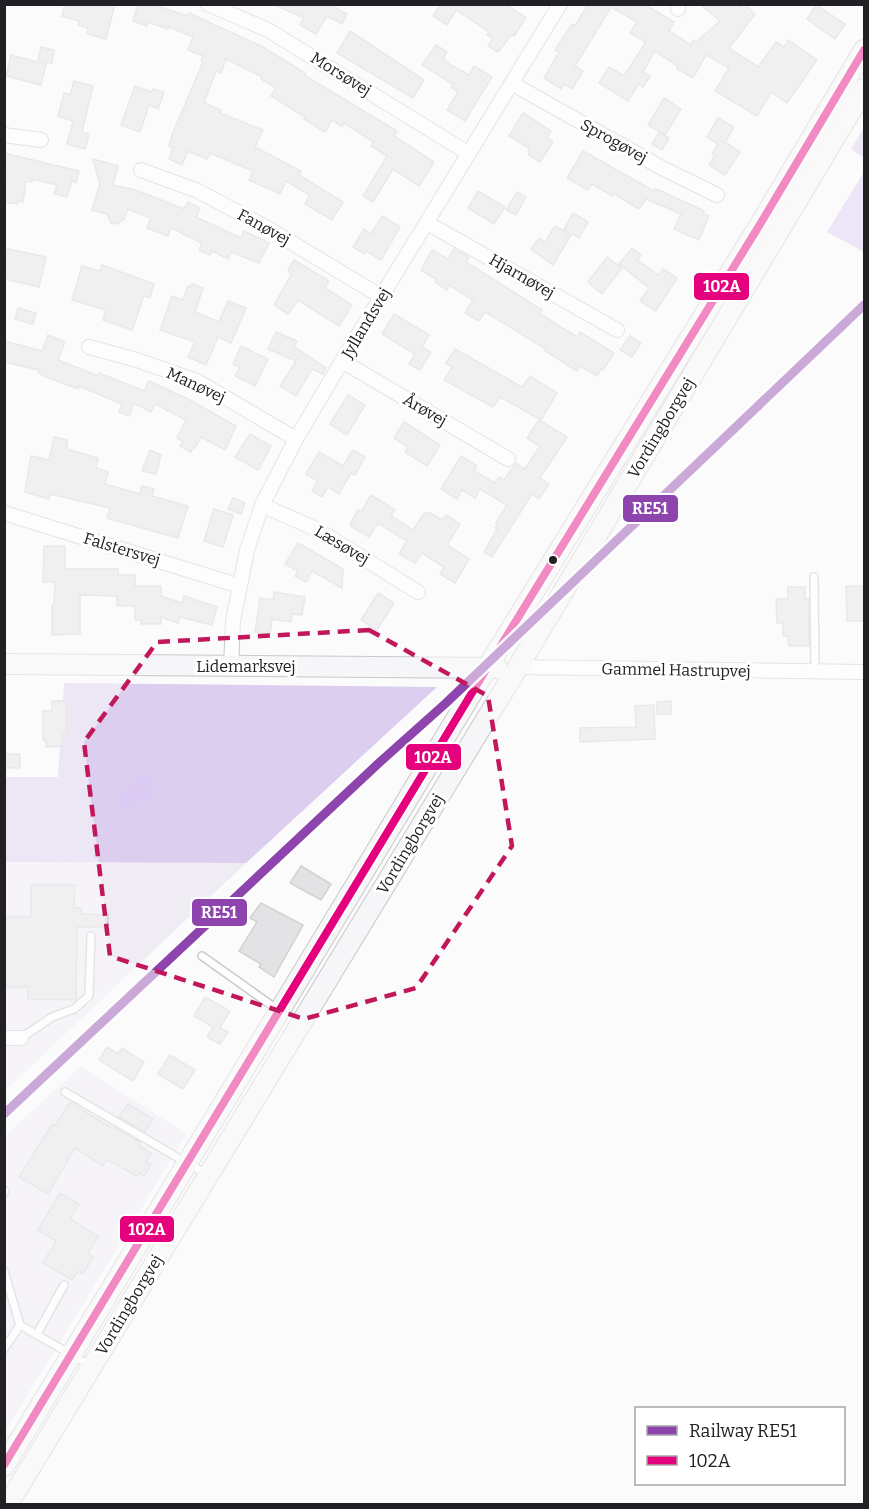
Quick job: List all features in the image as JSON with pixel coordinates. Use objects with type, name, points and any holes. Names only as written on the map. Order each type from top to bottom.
[{"type":"main road","name":"Vordingborgvej","points":[[4,1466],[864,50]]},
{"type":"main road","name":"Vordingborgvej","points":[[8,1504],[518,667],[864,89]]},
{"type":"main road","name":"Lidemarksvej","points":[[4,664],[487,668]]},
{"type":"main road","name":"Gammel Hastrupvej","points":[[487,668],[518,667]]},
{"type":"street","name":"Morsøvej","points":[[208,4],[268,30],[468,153]]},
{"type":"street","name":"Jyllandsvej","points":[[231,666],[233,621],[248,550],[262,505],[296,439],[468,153],[513,84],[554,7]]},
{"type":"street","name":"Sprogøvej","points":[[513,84],[662,168],[717,195]]},
{"type":"street","points":[[4,135],[41,140]]},
{"type":"street","name":"Fanøvej","points":[[141,170],[198,191],[382,297]]},
{"type":"street","name":"Hjarnøvej","points":[[428,223],[617,330]]},
{"type":"street","name":"Manøvej","points":[[89,347],[137,360],[196,381],[296,439]]},
{"type":"street","name":"Årøvej","points":[[342,361],[508,459]]},
{"type":"street","name":"Læsøvej","points":[[262,505],[316,529],[418,592]]},
{"type":"street","name":"Falstersvej","points":[[4,513],[240,586]]},
{"type":"street","name":"Gammel Hastrupvej","points":[[518,667],[864,672]]},
{"type":"street","points":[[4,1038],[21,1038]]},
{"type":"lane","points":[[814,577],[815,671]]},
{"type":"lane","points":[[21,1038],[52,1017],[74,1009],[89,996],[91,936]]},
{"type":"lane","points":[[202,956],[279,1011]]},
{"type":"lane","points":[[65,1092],[208,1176]]},
{"type":"lane","points":[[4,1271],[20,1325],[92,1366]]},
{"type":"lane","points":[[38,1335],[64,1285]]},
{"type":"lane","points":[[4,1350],[20,1325]]},
{"type":"highlighted area","points":[[369,630],[488,696],[512,846],[416,988],[304,1019],[110,956],[84,742],[157,642]]},
{"type":"shaded area","points":[[864,127],[864,158],[851,149]]},
{"type":"shaded area","points":[[864,172],[864,252],[827,232]]},
{"type":"shaded area","points":[[64,683],[437,687],[246,863],[5,862],[5,777],[58,777]]},
{"type":"shaded area","points":[[142,773],[151,775],[157,784],[157,790],[139,805],[129,808],[123,806],[118,802],[118,794]]},
{"type":"shaded area","points":[[5,862],[246,863],[5,1091]]},
{"type":"shaded area","points":[[81,1066],[187,1134],[5,1432],[5,1136]]},
{"type":"building","points":[[65,4],[115,4],[106,39],[87,34],[88,28],[78,25],[79,21],[62,16]]},
{"type":"building","points":[[138,4],[153,4],[184,15],[189,13],[263,47],[305,73],[304,75],[397,131],[394,136],[434,162],[419,186],[393,169],[373,202],[363,196],[387,156],[371,146],[374,142],[344,123],[342,127],[332,120],[325,132],[271,96],[276,88],[261,79],[262,77],[226,59],[221,73],[216,71],[204,103],[221,110],[220,113],[263,130],[255,147],[301,171],[299,175],[343,202],[332,220],[305,204],[310,195],[286,181],[280,194],[249,180],[253,171],[210,153],[207,159],[188,151],[182,165],[169,159],[173,148],[169,146],[172,135],[203,62],[201,61],[203,56],[188,50],[193,37],[169,27],[168,29],[148,22],[147,26],[133,21]]},
{"type":"building","points":[[273,4],[334,4],[333,6],[347,14],[342,24],[327,16],[316,34],[300,25],[304,18]]},
{"type":"building","points":[[441,4],[505,4],[526,18],[514,36],[512,34],[498,52],[488,46],[493,39],[487,35],[489,32],[456,10],[447,25],[433,16]]},
{"type":"building","points":[[588,4],[644,4],[674,22],[669,31],[691,45],[693,40],[696,42],[720,21],[700,4],[731,4],[737,9],[744,4],[755,14],[729,48],[758,67],[776,42],[784,47],[788,40],[817,60],[787,103],[771,92],[757,116],[715,91],[729,68],[706,55],[693,78],[677,69],[678,66],[655,51],[643,72],[650,76],[643,87],[638,84],[628,101],[599,83],[609,67],[624,76],[646,42],[630,33],[637,22],[611,7],[575,66],[583,71],[572,89],[564,84],[561,89],[544,78],[559,52],[555,50],[572,24],[575,26]]},
{"type":"building","points":[[816,5],[845,24],[835,39],[807,19]]},
{"type":"building","points":[[350,31],[424,80],[413,98],[337,53]]},
{"type":"building","points":[[436,45],[447,52],[443,58],[449,64],[469,75],[474,66],[492,77],[465,121],[447,110],[458,92],[451,87],[453,84],[422,65]]},
{"type":"building","points":[[41,47],[54,50],[52,63],[38,60]]},
{"type":"building","points":[[11,55],[46,64],[41,85],[6,76]]},
{"type":"building","points":[[74,81],[93,86],[82,132],[89,134],[85,149],[67,144],[73,121],[58,116],[64,93],[70,95]]},
{"type":"building","points":[[135,86],[152,92],[153,89],[164,92],[158,109],[149,105],[140,132],[121,125]]},
{"type":"building","points":[[664,98],[681,109],[665,135],[648,125]]},
{"type":"building","points":[[523,113],[551,131],[547,138],[553,142],[540,162],[529,155],[529,148],[509,136]]},
{"type":"building","points":[[718,118],[734,127],[725,142],[740,152],[725,175],[709,165],[715,156],[712,154],[718,144],[707,137]]},
{"type":"building","points":[[659,132],[669,138],[662,150],[652,144]]},
{"type":"building","points":[[583,151],[654,191],[655,189],[661,191],[704,211],[703,214],[709,216],[699,240],[674,229],[681,214],[646,199],[639,209],[613,193],[612,196],[592,184],[588,190],[567,178]]},
{"type":"building","points":[[4,153],[79,171],[76,183],[72,181],[67,197],[54,194],[57,185],[32,179],[32,182],[26,181],[23,202],[17,201],[17,204],[4,202],[6,175],[4,175]]},
{"type":"building","points":[[93,159],[118,166],[113,185],[136,190],[184,209],[188,202],[200,208],[196,217],[241,238],[244,231],[269,243],[259,263],[231,252],[228,259],[212,251],[210,255],[199,250],[202,243],[171,228],[168,236],[147,228],[151,218],[128,209],[124,219],[117,224],[111,223],[107,214],[92,210],[100,184]]},
{"type":"building","points":[[478,191],[505,207],[494,224],[468,208]]},
{"type":"building","points":[[517,192],[526,197],[516,215],[506,210]]},
{"type":"building","points":[[573,213],[588,222],[579,238],[564,229]]},
{"type":"building","points":[[382,216],[400,227],[381,260],[366,251],[364,254],[353,247],[364,229],[371,234]]},
{"type":"building","points":[[555,226],[571,235],[553,265],[531,249],[539,238],[545,242]]},
{"type":"building","points":[[4,248],[46,257],[39,287],[4,279]]},
{"type":"building","points":[[632,248],[641,255],[637,260],[659,275],[663,269],[677,278],[656,311],[640,301],[649,288],[619,264]]},
{"type":"building","points":[[454,249],[469,257],[466,262],[542,310],[540,314],[577,337],[580,332],[614,353],[603,370],[601,369],[597,376],[580,366],[577,371],[485,312],[479,321],[465,313],[473,300],[449,285],[447,290],[435,282],[436,279],[421,270],[432,250],[448,259]]},
{"type":"building","points":[[607,257],[622,268],[602,294],[588,282]]},
{"type":"building","points":[[294,260],[329,281],[325,288],[352,305],[339,326],[298,300],[288,314],[274,305],[291,275],[288,270]]},
{"type":"building","points":[[102,265],[154,284],[150,298],[144,296],[132,330],[103,320],[106,310],[72,300],[82,266],[100,271]]},
{"type":"building","points":[[192,284],[203,288],[195,312],[219,322],[228,301],[246,308],[231,343],[218,337],[206,365],[188,357],[195,342],[160,330],[172,296],[183,300],[188,286]]},
{"type":"building","points":[[18,308],[36,313],[33,324],[15,319]]},
{"type":"building","points":[[394,314],[429,335],[422,347],[431,352],[420,370],[409,364],[415,354],[382,334]]},
{"type":"building","points":[[276,332],[297,341],[294,347],[326,368],[323,374],[312,369],[296,396],[280,386],[296,361],[268,349]]},
{"type":"building","points":[[48,335],[65,342],[58,360],[144,391],[149,381],[190,400],[236,426],[225,450],[201,437],[191,452],[180,446],[183,441],[177,438],[186,420],[155,404],[151,412],[134,403],[129,416],[119,412],[122,404],[79,386],[78,389],[44,376],[38,372],[39,370],[4,362],[4,341],[42,351]]},
{"type":"building","points":[[630,336],[641,343],[632,357],[620,350]]},
{"type":"building","points":[[241,346],[268,359],[255,386],[235,376],[240,367],[233,364]]},
{"type":"building","points":[[455,349],[522,387],[530,376],[557,393],[541,420],[500,397],[493,407],[444,380],[452,367],[446,363]]},
{"type":"building","points":[[348,395],[365,405],[347,435],[330,424]]},
{"type":"building","points":[[539,420],[567,437],[540,478],[549,484],[539,499],[532,494],[492,557],[484,552],[497,529],[495,528],[498,524],[496,523],[507,505],[480,489],[475,498],[462,490],[457,499],[441,489],[461,456],[477,466],[474,471],[495,483],[499,477],[504,480],[516,463],[525,469],[540,446],[527,438]]},
{"type":"building","points":[[404,422],[440,445],[427,466],[405,452],[408,447],[394,438]]},
{"type":"building","points":[[250,434],[271,446],[258,470],[235,457]]},
{"type":"building","points":[[54,437],[67,440],[67,449],[98,458],[96,468],[108,472],[105,484],[140,494],[142,486],[154,489],[152,496],[188,506],[178,538],[107,518],[110,508],[50,494],[49,499],[25,492],[31,456],[49,460]]},
{"type":"building","points":[[150,450],[161,455],[156,474],[142,471]]},
{"type":"building","points":[[353,450],[365,457],[355,475],[351,473],[339,494],[328,487],[322,497],[312,491],[318,481],[306,474],[319,452],[343,466]]},
{"type":"building","points":[[371,495],[395,510],[391,516],[413,530],[424,513],[430,513],[442,520],[446,515],[460,524],[447,545],[469,559],[455,583],[440,574],[444,567],[422,553],[415,563],[399,554],[407,541],[378,523],[369,537],[352,527],[350,524],[358,510],[361,512]]},
{"type":"building","points":[[233,498],[245,503],[241,514],[228,509]]},
{"type":"building","points":[[214,509],[233,515],[223,547],[204,541]]},
{"type":"building","points":[[298,543],[343,569],[342,588],[312,571],[306,582],[295,576],[298,571],[285,564]]},
{"type":"building","points":[[44,546],[65,546],[65,569],[118,569],[118,575],[135,575],[135,586],[161,586],[161,596],[182,603],[184,596],[217,607],[212,625],[180,617],[178,623],[161,617],[161,624],[141,624],[141,620],[135,620],[135,606],[117,606],[117,596],[80,595],[80,634],[52,635],[55,582],[43,582]]},
{"type":"building","points":[[846,586],[864,586],[864,621],[847,621]]},
{"type":"building","points":[[788,587],[805,587],[805,599],[809,599],[809,646],[789,646],[788,636],[783,636],[783,623],[777,623],[776,599],[788,599]]},
{"type":"building","points":[[274,592],[305,597],[302,615],[292,614],[291,622],[272,619],[270,634],[255,632],[260,598],[273,600]]},
{"type":"building","points":[[378,593],[394,603],[377,630],[361,620]]},
{"type":"building","points":[[52,701],[66,701],[66,734],[63,734],[63,746],[46,747],[46,740],[43,740],[43,711],[52,711]]},
{"type":"building","points":[[671,701],[671,714],[657,714],[657,702]]},
{"type":"building","points":[[654,705],[655,739],[580,742],[580,728],[636,727],[635,706]]},
{"type":"building","points":[[4,754],[20,754],[20,768],[4,768]]},
{"type":"building","points":[[301,866],[331,884],[321,900],[290,883]]},
{"type":"building","points":[[31,885],[75,885],[74,908],[81,908],[81,914],[108,915],[108,927],[77,927],[76,1000],[28,999],[28,987],[4,987],[4,917],[31,917]]},
{"type":"building","points":[[261,903],[303,925],[274,977],[259,967],[261,964],[239,951],[257,922],[250,918]]},
{"type":"building","points":[[205,997],[230,1011],[220,1028],[228,1032],[220,1044],[207,1037],[213,1027],[194,1016]]},
{"type":"building","points":[[107,1047],[118,1054],[122,1048],[144,1062],[133,1081],[99,1060]]},
{"type":"building","points":[[170,1055],[195,1070],[183,1089],[158,1074]]},
{"type":"building","points":[[70,1102],[113,1129],[114,1127],[140,1142],[138,1145],[152,1154],[146,1162],[151,1165],[144,1176],[139,1173],[137,1176],[107,1160],[103,1166],[75,1148],[48,1194],[19,1177],[52,1124],[55,1126]]},
{"type":"building","points":[[128,1104],[153,1119],[145,1132],[119,1117]]},
{"type":"building","points":[[60,1193],[79,1204],[70,1219],[98,1236],[88,1254],[93,1257],[83,1274],[78,1271],[72,1280],[43,1263],[56,1241],[38,1230]]},
{"type":"rail line","name":"RE51","points":[[4,1114],[446,703],[864,305]]},
{"type":"transit line","name":"102A","points":[[4,1465],[864,50]]}]
